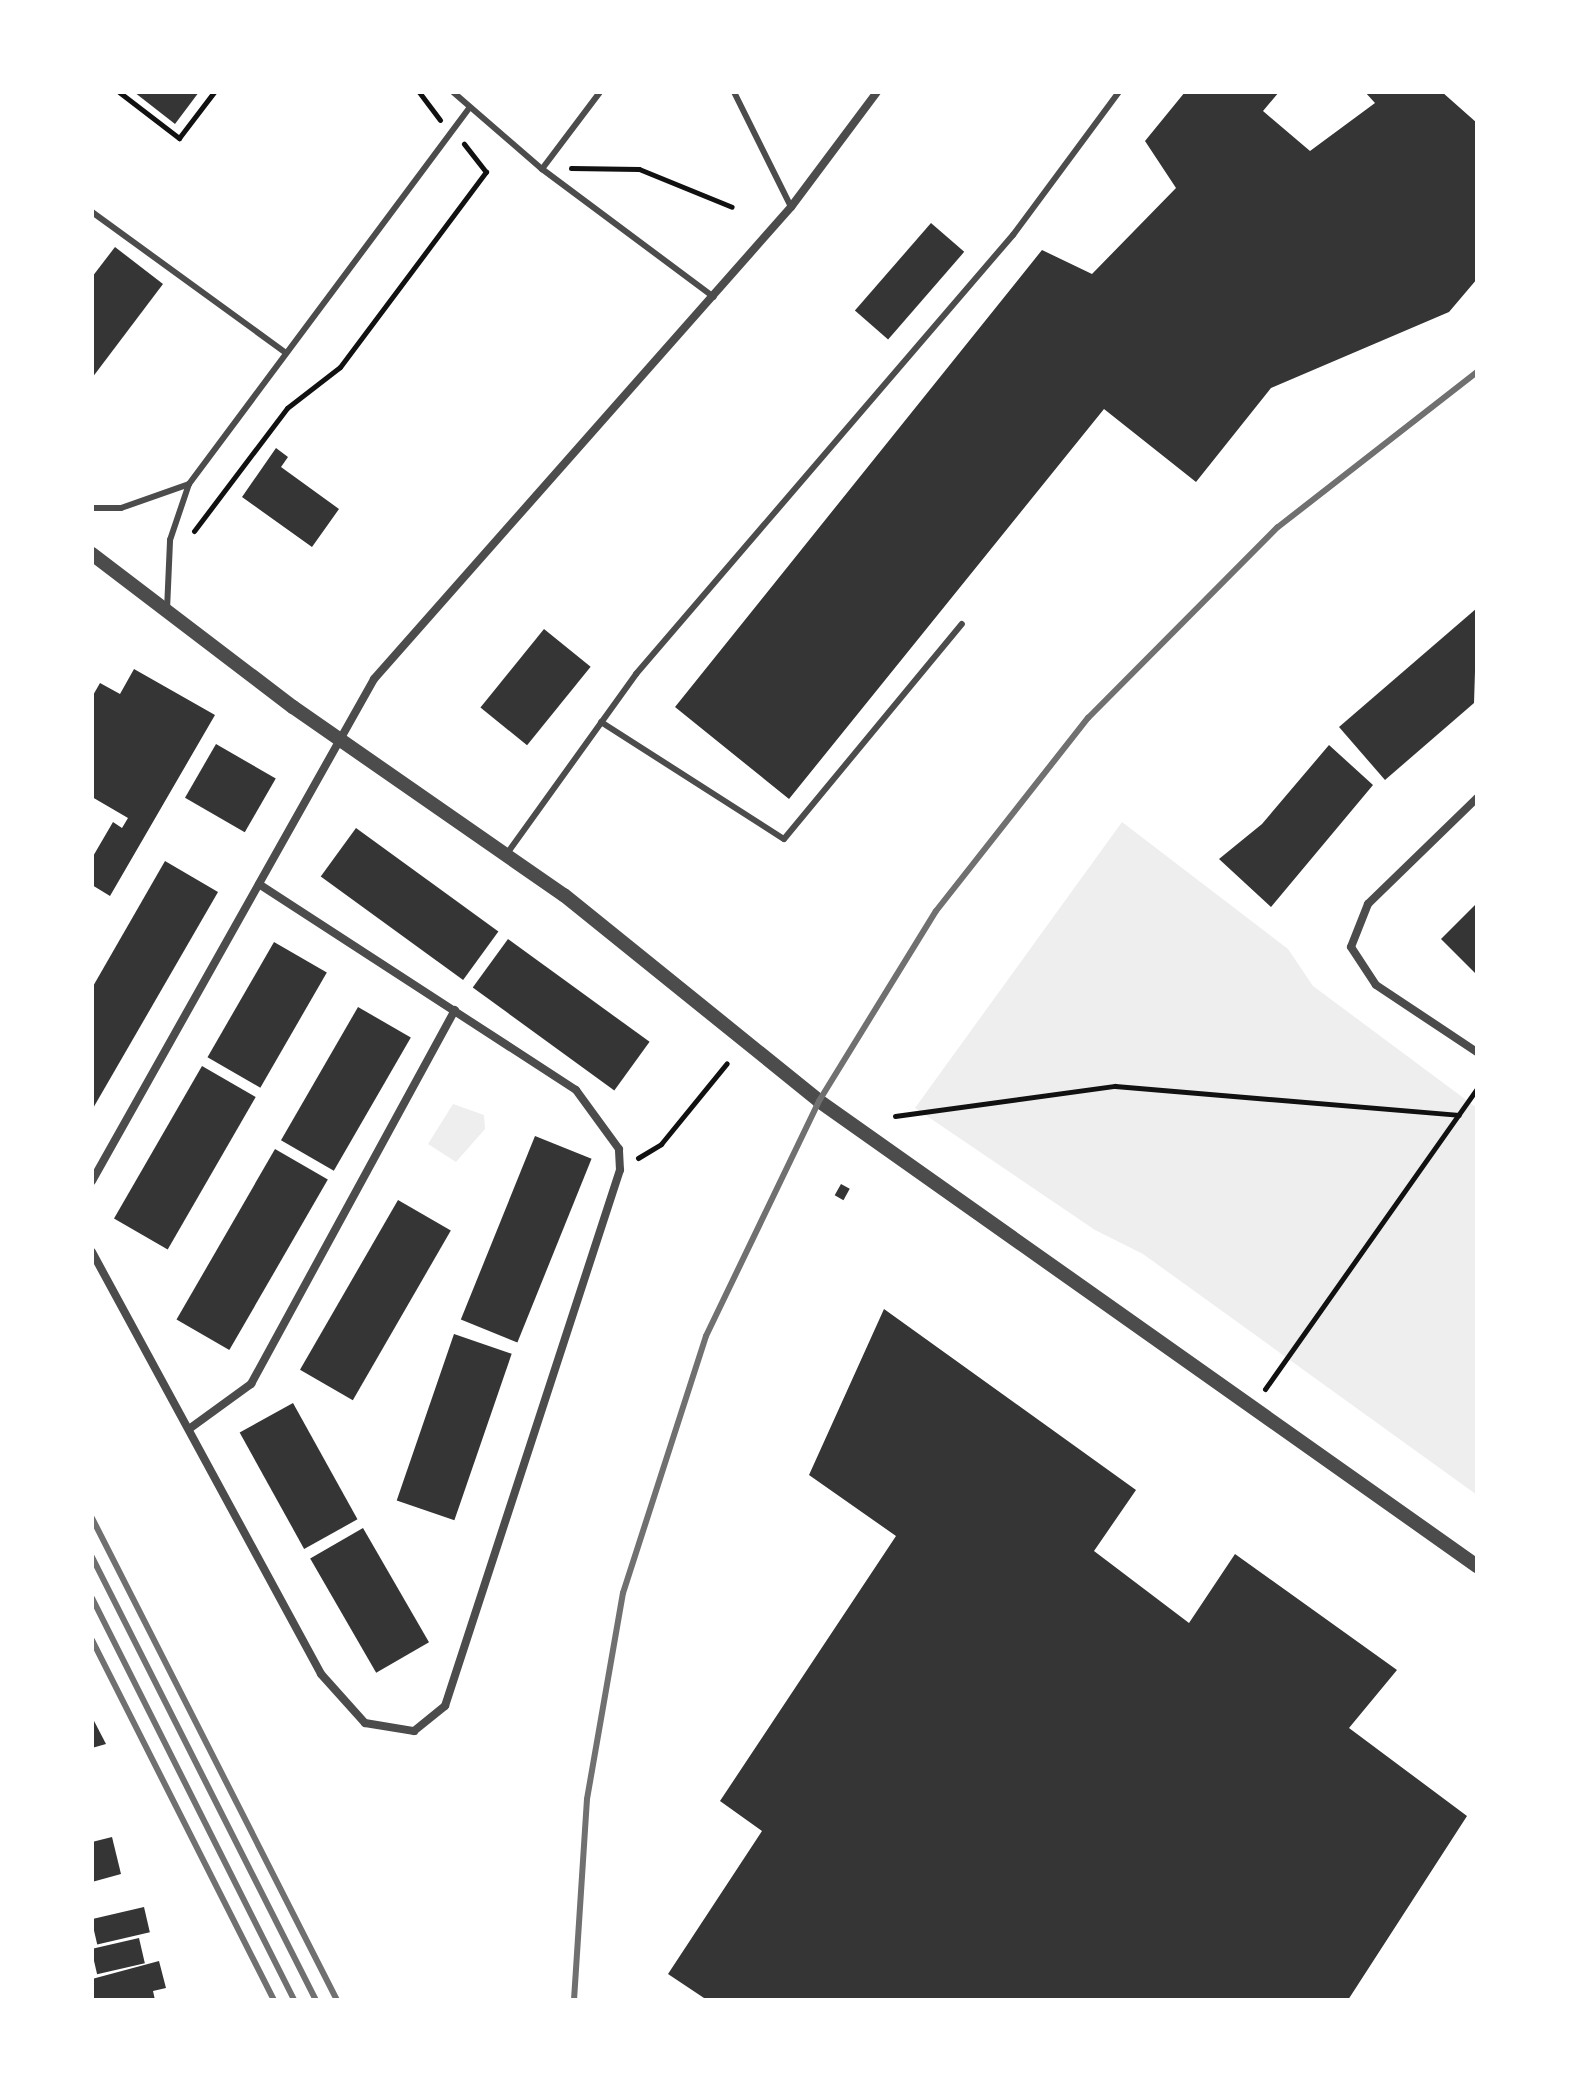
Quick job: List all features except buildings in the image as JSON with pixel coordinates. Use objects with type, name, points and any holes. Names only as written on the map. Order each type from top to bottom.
[{"type":"street","points":[[92,1181],[342,741],[374,679],[714,297],[791,207],[877,92]]},
{"type":"street","points":[[92,554],[342,741],[506,855],[819,1101],[1477,1566]]},
{"type":"street","points":[[1477,798],[1368,904],[1351,947],[1376,985],[1477,1052]]},
{"type":"street","points":[[92,1252],[339,1700],[365,1723],[414,1731],[445,1706],[620,1170],[619,1149],[590,1104],[455,1010],[259,884]]},
{"type":"street","points":[[189,1429],[251,1384],[455,1010]]},
{"type":"lane","points":[[453,92],[542,169],[714,297]]},
{"type":"lane","points":[[542,169],[600,92]]},
{"type":"lane","points":[[734,92],[791,207]]},
{"type":"lane","points":[[506,855],[601,722],[1013,235],[1119,92]]},
{"type":"lane","points":[[167,610],[170,540],[189,484],[469,109]]},
{"type":"lane","points":[[92,212],[286,353]]},
{"type":"lane","points":[[92,508],[121,508],[189,484]]},
{"type":"lane","points":[[601,722],[784,839],[962,624]]},
{"type":"path","points":[[119,92],[179,138],[214,92]]},
{"type":"path","points":[[189,538],[287,408],[340,367],[486,172],[419,92]]},
{"type":"path","points":[[542,169],[619,165],[671,187],[706,191],[732,207]]},
{"type":"path","points":[[620,1170],[661,1144],[727,1063]]},
{"type":"path","points":[[895,1116],[1115,1086],[1459,1115]]},
{"type":"path","points":[[1255,1407],[1477,1089]]},
{"type":"shaded area","points":[[1122,822],[1288,949],[1313,986],[1477,1108],[1477,1495],[1143,1254],[1095,1230],[915,1108]]},
{"type":"shaded area","points":[[453,1104],[484,1115],[485,1129],[456,1162],[428,1144]]},
{"type":"railway","points":[[574,2000],[587,1799],[623,1593],[706,1336],[819,1101],[936,911],[1088,718],[1278,527],[1477,372]]},
{"type":"railway","points":[[92,1518],[337,2000]]},
{"type":"railway","points":[[92,1557],[316,2000]]},
{"type":"railway","points":[[92,1598],[294,2000]]},
{"type":"railway","points":[[92,1640],[274,2000]]}]
